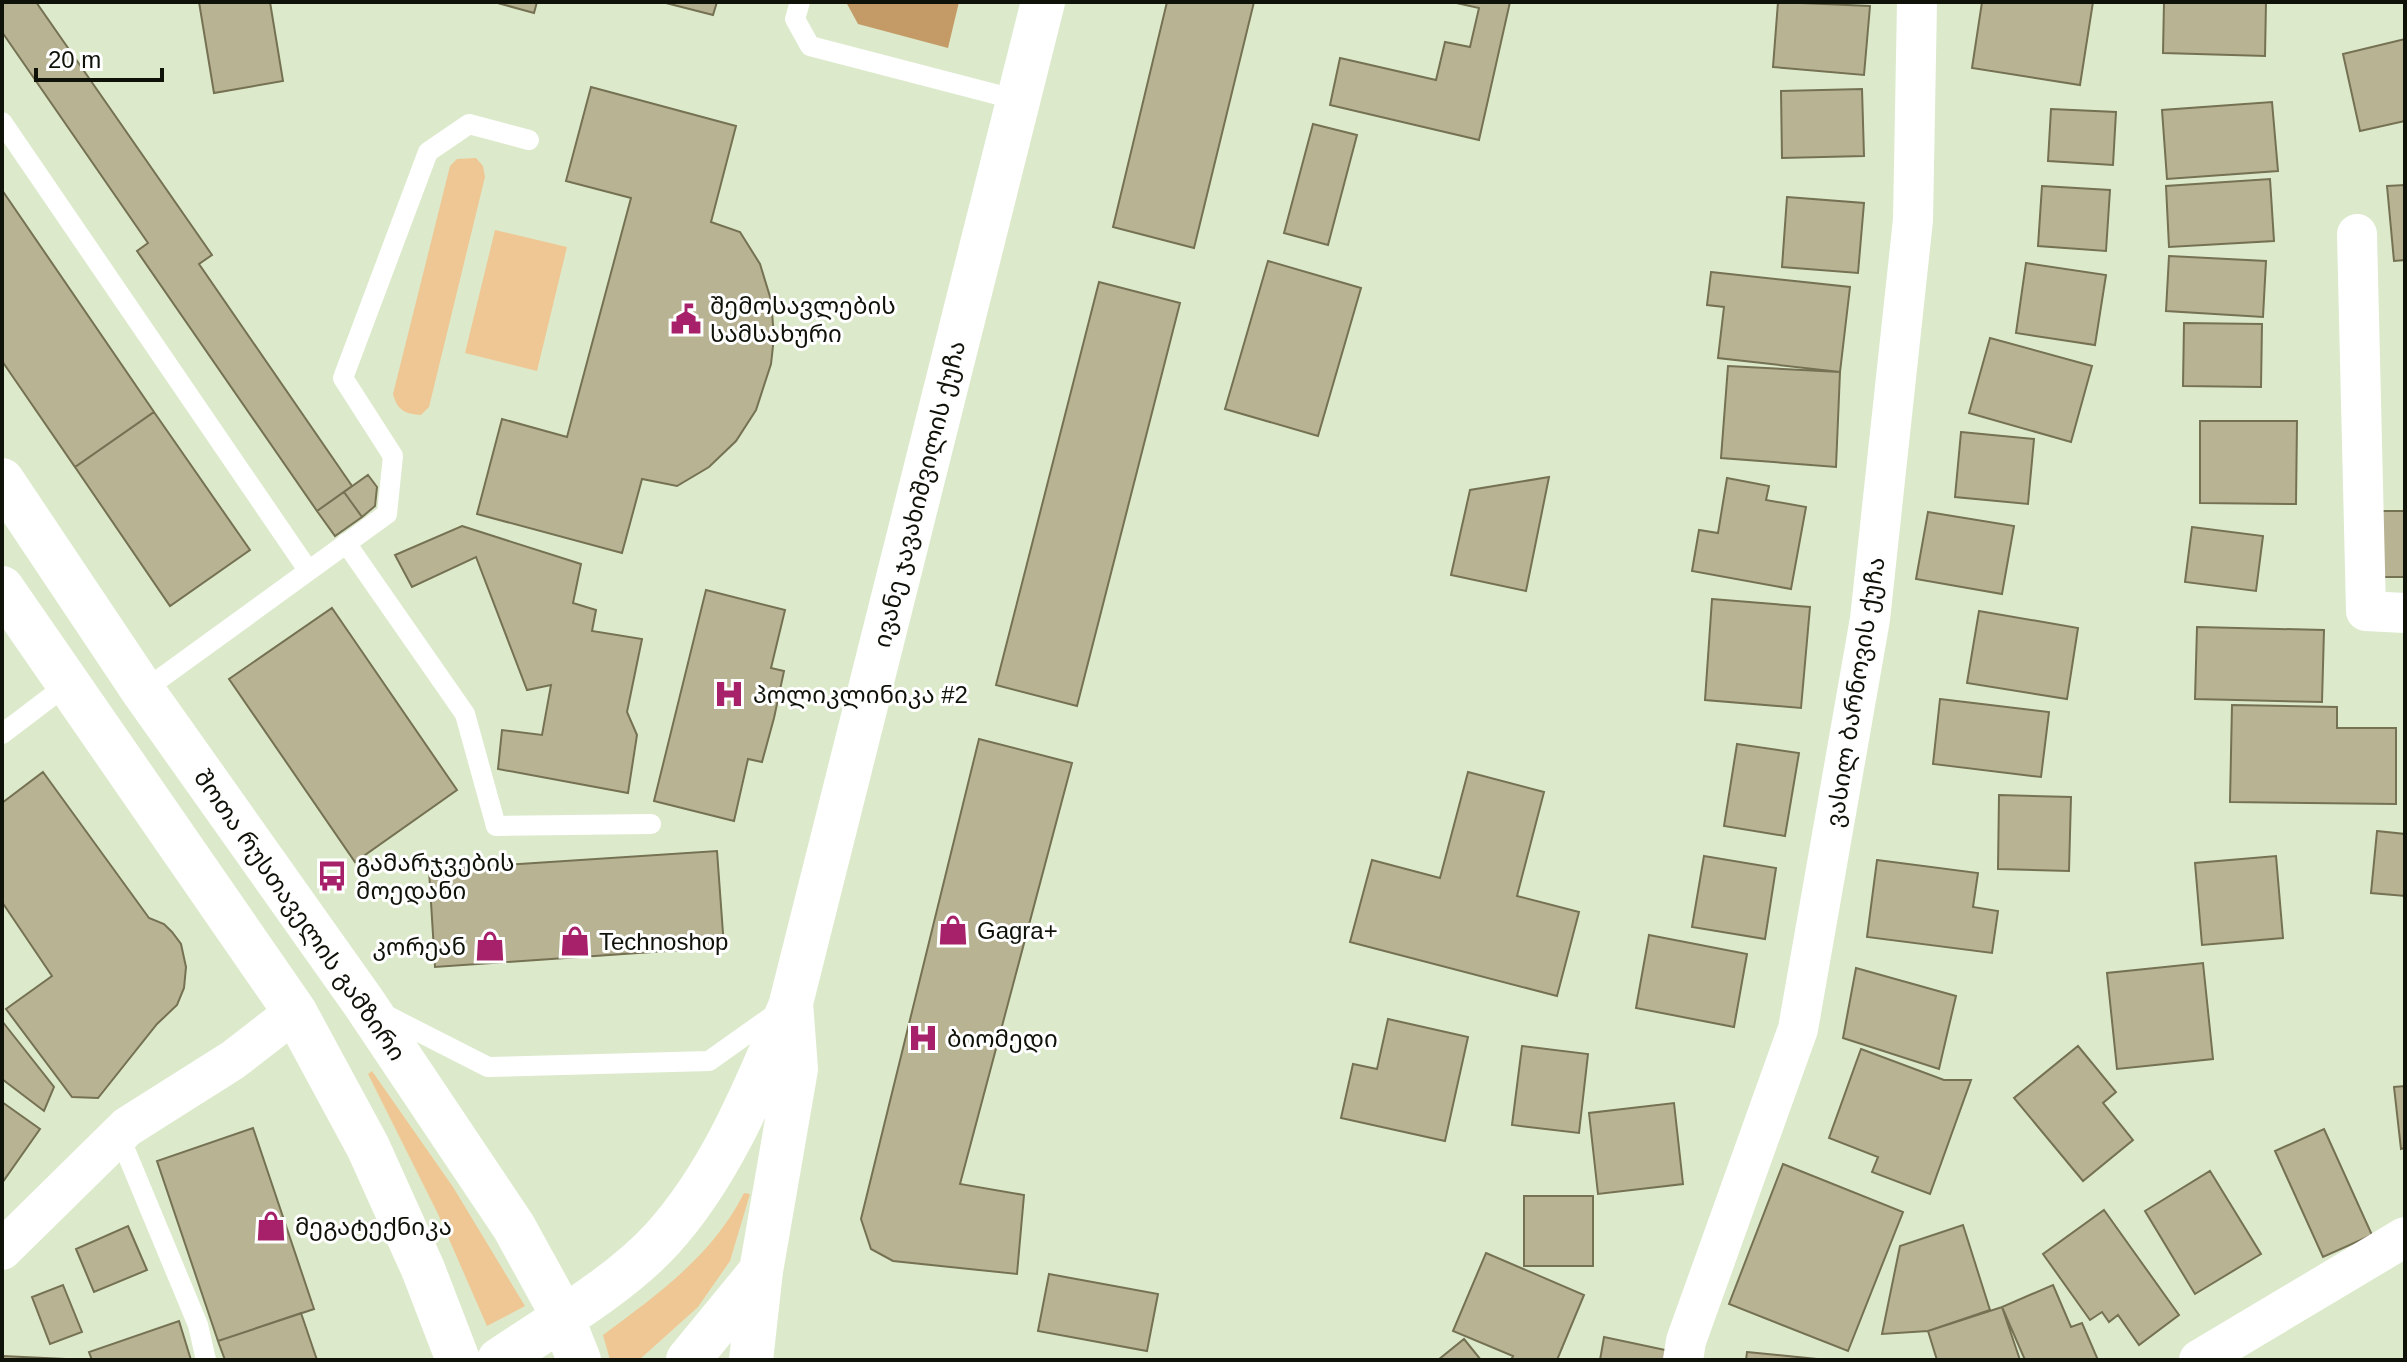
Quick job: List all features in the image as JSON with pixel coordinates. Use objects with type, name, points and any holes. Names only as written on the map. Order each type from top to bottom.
[{"type":"main road","name":"ივანე ჯავახიშვილის ქუჩა","points":[[751,1360],[761,1271],[796,1069],[791,1003],[1043,2]]},
{"type":"main road","name":"შოთა რუსთაველის გამზირი","points":[[2,480],[143,691],[364,1003],[514,1227],[562,1318],[579,1360]]},
{"type":"main road","points":[[2,588],[295,1012],[368,1147],[423,1269],[458,1360]]},
{"type":"main road","points":[[499,1360],[562,1318],[660,1242],[693,1202],[748,1106],[791,1003]]},
{"type":"main road","points":[[688,1360],[761,1271]]},
{"type":"street","name":"ვასილ ბარნოვის ქუჩა","points":[[1683,1360],[1686,1341],[1798,1029],[1870,619],[1913,220],[1917,2]]},
{"type":"street","points":[[2357,234],[2366,611],[2405,613]]},
{"type":"street","points":[[2,1250],[119,1135],[233,1060],[295,1012]]},
{"type":"street","points":[[2199,1360],[2405,1237]]},
{"type":"lane","points":[[800,2],[795,19],[810,46],[1018,100]]},
{"type":"lane","points":[[2,122],[308,570]]},
{"type":"lane","points":[[143,691],[387,514],[393,456],[343,378],[428,152],[469,124],[529,140]]},
{"type":"lane","points":[[346,543],[465,714],[496,826],[651,824]]},
{"type":"lane","points":[[2,734],[68,684]]},
{"type":"lane","points":[[364,1003],[488,1067],[709,1061],[791,1003]]},
{"type":"lane","points":[[119,1135],[198,1325],[206,1360]]},
{"type":"shaded area","points":[[846,2],[959,2],[948,48],[858,24]]},
{"type":"shaded area","points":[[476,158],[483,166],[485,177],[429,407],[421,415],[410,414],[399,407],[393,394],[450,166],[457,159]]},
{"type":"shaded area","points":[[495,230],[567,247],[537,371],[465,353]]},
{"type":"shaded area","points":[[372,1071],[453,1187],[525,1306],[487,1326],[438,1214],[368,1074]]},
{"type":"shaded area","points":[[744,1193],[750,1194],[730,1261],[698,1307],[639,1360],[610,1360],[603,1335],[663,1289],[700,1255]]},
{"type":"building","points":[[2,2],[36,2],[212,255],[199,264],[352,486],[317,511],[137,251],[148,243],[2,32]]},
{"type":"building","points":[[199,2],[270,2],[283,81],[214,93]]},
{"type":"building","points":[[494,2],[537,2],[534,13]]},
{"type":"building","points":[[662,2],[717,2],[713,15]]},
{"type":"building","points":[[1167,2],[1254,2],[1194,248],[1113,227]]},
{"type":"building","points":[[1452,2],[1510,2],[1479,140],[1330,105],[1340,58],[1436,80],[1445,42],[1470,47],[1479,8]]},
{"type":"building","points":[[1778,2],[1870,6],[1864,75],[1773,67]]},
{"type":"building","points":[[1982,2],[2093,2],[2080,85],[1972,68]]},
{"type":"building","points":[[2164,2],[2266,2],[2265,56],[2163,53]]},
{"type":"building","points":[[2405,39],[2405,121],[2360,131],[2343,54]]},
{"type":"building","name":"შემოსავლების სამსახური","points":[[591,87],[736,126],[711,222],[740,232],[760,264],[771,300],[774,337],[771,364],[756,410],[736,441],[709,467],[677,486],[642,479],[622,553],[477,514],[502,419],[567,437],[631,198],[566,181]]},
{"type":"building","points":[[1862,89],[1864,156],[1782,158],[1781,91]]},
{"type":"building","points":[[2272,102],[2278,171],[2167,179],[2162,110]]},
{"type":"building","points":[[2051,109],[2116,112],[2113,165],[2048,161]]},
{"type":"building","points":[[1313,124],[1357,135],[1328,245],[1284,233]]},
{"type":"building","points":[[2270,179],[2274,241],[2169,247],[2166,186]]},
{"type":"building","points":[[2405,185],[2405,260],[2394,261],[2387,186]]},
{"type":"building","points":[[2042,186],[2110,190],[2106,251],[2038,246]]},
{"type":"building","points":[[2,190],[154,412],[75,467],[2,361]]},
{"type":"building","points":[[1787,197],[1864,203],[1858,273],[1782,267]]},
{"type":"building","points":[[2169,256],[2266,261],[2263,317],[2166,311]]},
{"type":"building","points":[[1268,261],[1361,288],[1318,436],[1225,409]]},
{"type":"building","points":[[2026,263],[2106,275],[2095,345],[2016,333]]},
{"type":"building","points":[[1711,272],[1850,287],[1840,372],[1718,358],[1724,307],[1707,305]]},
{"type":"building","points":[[1099,282],[1180,303],[1077,706],[996,685]]},
{"type":"building","points":[[2184,323],[2262,324],[2261,387],[2183,386]]},
{"type":"building","points":[[1990,338],[2092,366],[2071,442],[1969,413]]},
{"type":"building","points":[[1728,366],[1840,372],[1836,467],[1721,458]]},
{"type":"building","points":[[154,412],[250,550],[170,606],[75,467]]},
{"type":"building","points":[[2200,421],[2297,421],[2296,504],[2200,503]]},
{"type":"building","points":[[1961,432],[2034,439],[2028,504],[1955,497]]},
{"type":"building","points":[[368,475],[377,487],[375,506],[362,517],[344,492]]},
{"type":"building","points":[[1549,477],[1526,591],[1451,575],[1470,490]]},
{"type":"building","points":[[1727,478],[1769,486],[1766,500],[1806,507],[1791,589],[1692,571],[1699,530],[1718,533]]},
{"type":"building","points":[[344,492],[362,517],[335,536],[317,511]]},
{"type":"building","points":[[2379,511],[2405,511],[2405,577],[2379,577]]},
{"type":"building","points":[[1928,512],[2014,526],[2002,594],[1916,579]]},
{"type":"building","points":[[462,526],[581,564],[573,603],[596,610],[592,631],[642,639],[627,712],[637,735],[628,793],[498,769],[502,730],[542,735],[551,685],[527,690],[476,557],[412,587],[395,555]]},
{"type":"building","points":[[2192,527],[2263,536],[2256,591],[2185,582]]},
{"type":"building","name":"პოლიკლინიკა #2","points":[[706,590],[785,610],[771,668],[784,671],[774,718],[762,762],[748,759],[734,821],[654,801]]},
{"type":"building","points":[[1712,599],[1810,607],[1801,708],[1705,700]]},
{"type":"building","points":[[332,608],[457,790],[355,862],[229,679]]},
{"type":"building","points":[[1979,611],[2078,628],[2067,699],[1967,683]]},
{"type":"building","points":[[2197,627],[2324,630],[2322,702],[2195,699]]},
{"type":"building","points":[[1940,699],[2049,712],[2041,777],[1933,764]]},
{"type":"building","points":[[2232,705],[2337,707],[2337,728],[2396,728],[2396,804],[2230,802]]},
{"type":"building","points":[[979,739],[1072,763],[960,1184],[1024,1195],[1017,1274],[893,1261],[871,1249],[861,1219]]},
{"type":"building","points":[[1737,744],[1799,753],[1785,836],[1724,826]]},
{"type":"building","points":[[43,772],[149,918],[164,924],[181,944],[186,967],[184,988],[177,1005],[157,1024],[98,1098],[72,1097],[6,1009],[52,976],[2,902],[2,803]]},
{"type":"building","points":[[1468,772],[1544,792],[1517,896],[1579,912],[1557,996],[1350,942],[1372,860],[1440,878]]},
{"type":"building","points":[[1999,795],[2071,797],[2069,871],[1998,869]]},
{"type":"building","points":[[2377,831],[2405,834],[2405,896],[2371,893]]},
{"type":"building","points":[[717,851],[724,947],[435,967],[429,870]]},
{"type":"building","points":[[1704,856],[1776,868],[1765,939],[1692,927]]},
{"type":"building","points":[[2276,856],[2283,938],[2202,945],[2195,863]]},
{"type":"building","points":[[1877,860],[1978,873],[1973,907],[1998,911],[1992,953],[1867,937]]},
{"type":"building","points":[[1649,935],[1747,954],[1734,1027],[1636,1008]]},
{"type":"building","points":[[2203,963],[2213,1059],[2117,1069],[2107,973]]},
{"type":"building","points":[[1856,968],[1956,996],[1939,1069],[1843,1038]]},
{"type":"building","points":[[1388,1019],[1468,1037],[1445,1141],[1341,1118],[1353,1064],[1377,1069]]},
{"type":"building","points":[[2,1021],[54,1087],[44,1111],[2,1079]]},
{"type":"building","points":[[1522,1046],[1588,1054],[1579,1133],[1512,1125]]},
{"type":"building","points":[[2078,1046],[2116,1092],[2103,1103],[2133,1140],[2083,1181],[2014,1098]]},
{"type":"building","points":[[1861,1049],[1944,1080],[1971,1080],[1930,1194],[1872,1172],[1878,1157],[1829,1138]]},
{"type":"building","points":[[2405,1086],[2405,1148],[2401,1149],[2394,1087]]},
{"type":"building","points":[[2,1102],[40,1129],[2,1183]]},
{"type":"building","points":[[1674,1103],[1683,1184],[1598,1194],[1589,1113]]},
{"type":"building","points":[[253,1128],[314,1309],[218,1341],[157,1161]]},
{"type":"building","points":[[2324,1129],[2372,1235],[2323,1257],[2275,1151]]},
{"type":"building","points":[[1783,1164],[1903,1212],[1848,1351],[1729,1304]]},
{"type":"building","points":[[2210,1171],[2261,1254],[2195,1294],[2145,1211]]},
{"type":"building","points":[[1524,1196],[1593,1196],[1593,1266],[1524,1266]]},
{"type":"building","points":[[2104,1210],[2179,1315],[2139,1345],[2118,1315],[2109,1322],[2102,1312],[2090,1320],[2043,1254]]},
{"type":"building","points":[[1963,1225],[1990,1310],[1928,1331],[1882,1334],[1900,1246]]},
{"type":"building","points":[[128,1226],[147,1270],[94,1292],[76,1249]]},
{"type":"building","points":[[1486,1253],[1584,1295],[1557,1360],[1511,1360],[1513,1356],[1453,1331]]},
{"type":"building","points":[[1049,1274],[1158,1294],[1147,1351],[1038,1331]]},
{"type":"building","points":[[63,1285],[82,1332],[50,1344],[32,1297]]},
{"type":"building","points":[[2053,1285],[2071,1327],[2082,1323],[2098,1360],[2025,1360],[2002,1307]]},
{"type":"building","points":[[2002,1307],[2020,1360],[1937,1360],[1928,1331]]},
{"type":"building","points":[[301,1313],[317,1360],[225,1360],[218,1341]]},
{"type":"building","points":[[179,1321],[191,1360],[92,1360],[89,1352]]},
{"type":"building","points":[[1604,1337],[1670,1351],[1668,1360],[1600,1360]]},
{"type":"building","points":[[1464,1339],[1481,1360],[1438,1360]]},
{"type":"building","points":[[1747,1352],[1827,1360],[1746,1360]]},
{"type":"building","points":[[2,1356],[66,1359],[2,1360]]},
{"type":"place","name":"შემოსავლების სამსახური","points":[[686,319]]},
{"type":"place","name":"პოლიკლინიკა #2","points":[[729,694]]},
{"type":"place","name":"გამარჯვების მოედანი","points":[[332,876]]},
{"type":"place","name":"Gagra+","points":[[953,930]]},
{"type":"place","name":"Technoshop","points":[[575,941]]},
{"type":"place","name":"კორეან","points":[[490,946]]},
{"type":"place","name":"ბიომედი","points":[[923,1038]]},
{"type":"place","name":"მეგატექნიკა","points":[[271,1226]]}]
